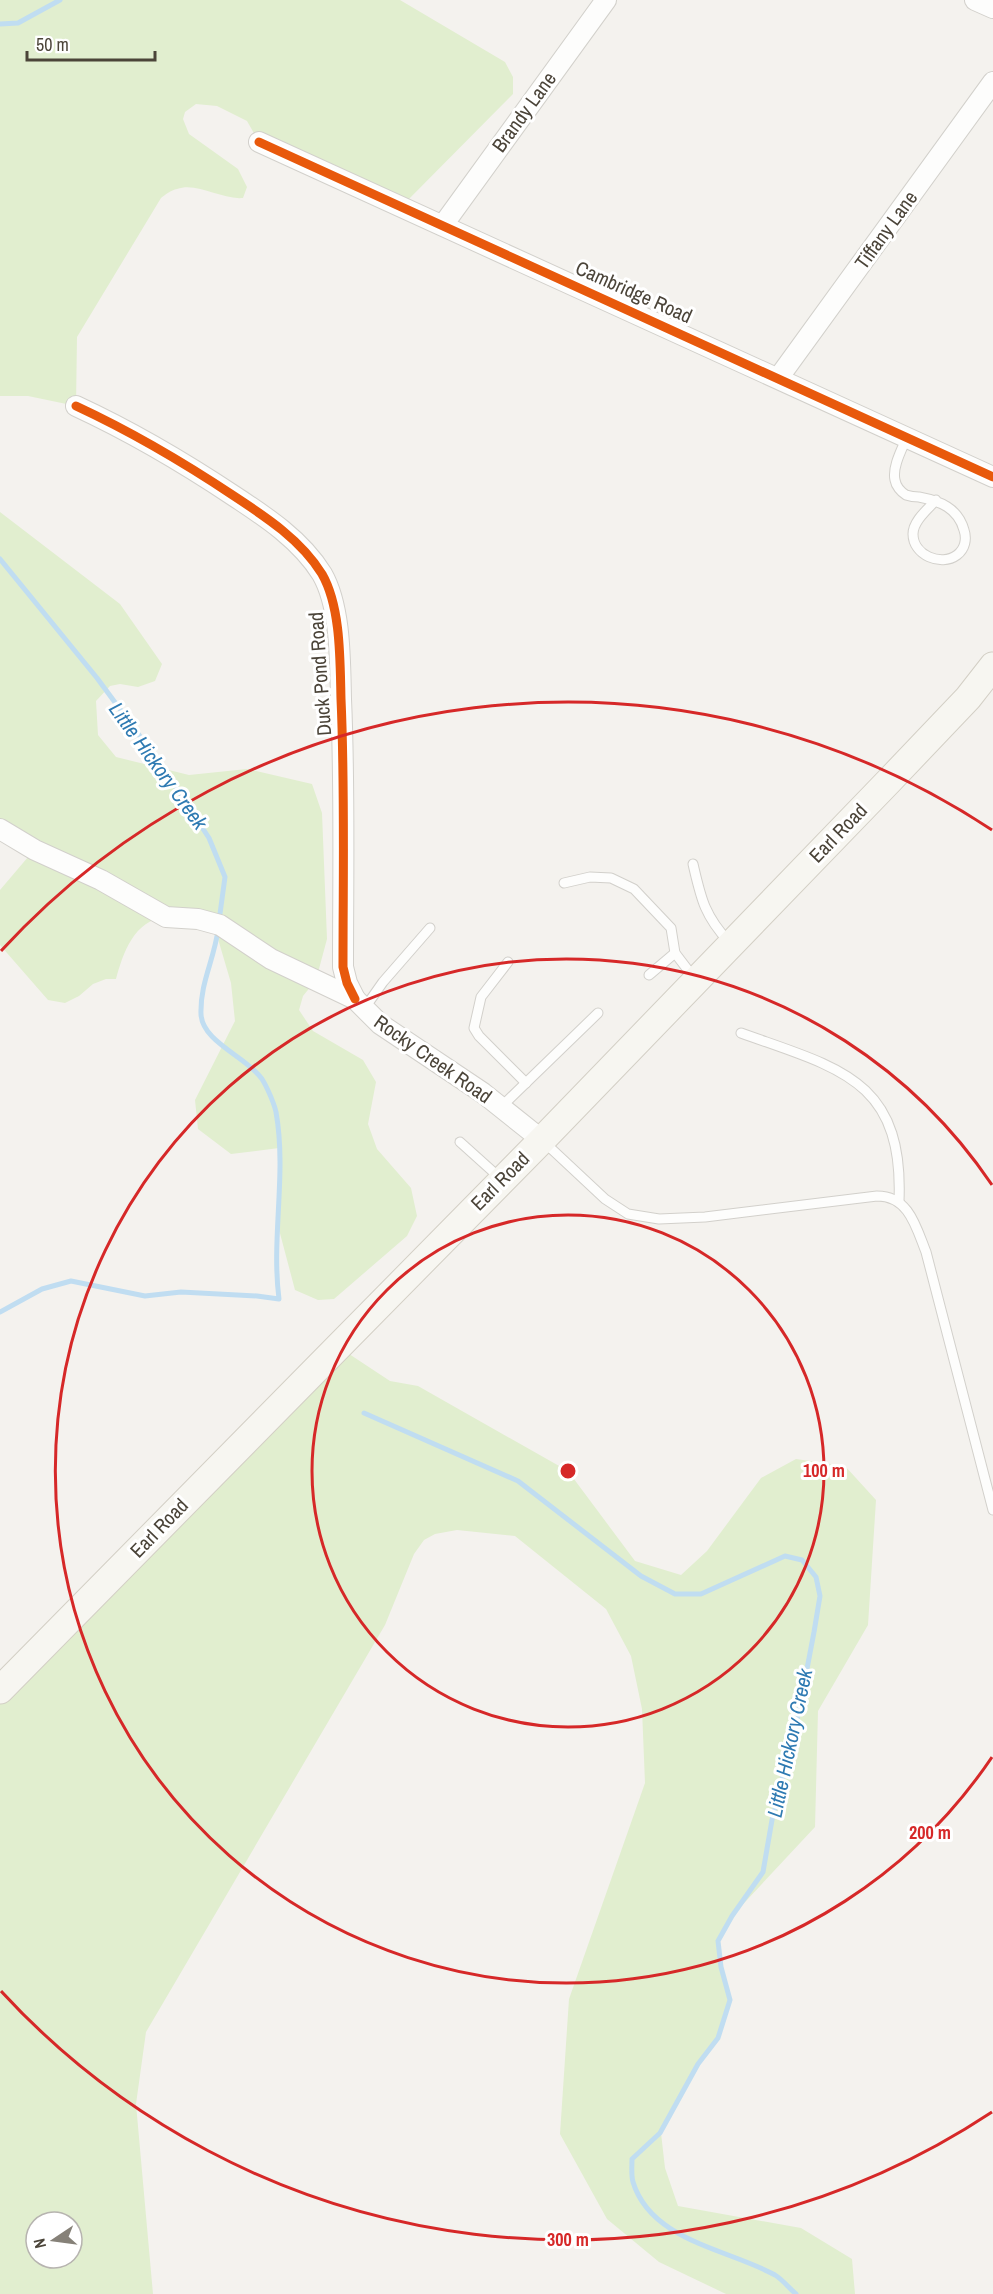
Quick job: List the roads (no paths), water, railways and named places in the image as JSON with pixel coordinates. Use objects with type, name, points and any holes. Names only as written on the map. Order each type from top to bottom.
[{"type":"main road","name":"Earl Road","points":[[0,1690],[542,1140],[962,705],[993,666]]},
{"type":"street","name":"Brandy Lane","points":[[443,225],[606,0]]},
{"type":"street","points":[[975,0],[993,8]]},
{"type":"street","name":"Tiffany Lane","points":[[779,377],[993,82]]},
{"type":"street","name":"Cambridge Road","points":[[260,142],[779,377],[993,477]]},
{"type":"street","name":"Duck Pond Road","points":[[76,406],[120,426],[183,462],[262,514],[300,546],[322,575],[332,602],[340,651],[344,766],[343,967],[347,983],[359,1004]]},
{"type":"street","name":"Rocky Creek Road","points":[[0,829],[35,850],[101,880],[166,917],[198,919],[226,928],[271,959],[359,1004],[380,1024],[501,1107],[542,1140]]},
{"type":"lane","points":[[907,436],[894,479],[898,487],[906,495],[936,500],[953,510],[962,522],[966,538],[962,550],[945,560],[931,559],[919,551],[913,533],[920,518],[936,500]]},
{"type":"lane","points":[[693,864],[702,905],[716,928],[730,944]]},
{"type":"lane","points":[[564,883],[590,877],[610,878],[634,889],[671,928],[675,953],[696,979]]},
{"type":"lane","points":[[359,1004],[383,982],[430,928]]},
{"type":"lane","points":[[649,975],[675,953]]},
{"type":"lane","points":[[508,962],[481,997],[474,1028],[525,1083]]},
{"type":"lane","points":[[501,1107],[598,1013]]},
{"type":"lane","points":[[741,1033],[832,1068],[868,1092],[879,1105],[894,1135],[900,1175],[899,1201]]},
{"type":"lane","points":[[542,1140],[605,1200],[628,1214],[659,1219],[705,1217],[877,1196],[899,1201],[911,1215],[926,1252],[993,1510]]},
{"type":"lane","points":[[459,1142],[502,1179]]},
{"type":"waterway","points":[[0,24],[18,23],[60,0]]},
{"type":"waterway","name":"Little Hickory Creek","points":[[0,559],[97,678],[162,766],[209,838],[225,877],[219,921]]},
{"type":"waterway","name":"Little Hickory Creek","points":[[0,1312],[42,1289],[71,1281],[145,1296],[181,1292],[279,1299],[277,1252],[280,1159],[275,1108],[262,1079],[209,1033],[203,1024],[201,1014],[205,982],[218,930]]},
{"type":"waterway","name":"Little Hickory Creek","points":[[364,1413],[518,1481],[641,1576],[675,1594],[701,1594],[785,1556],[802,1560],[816,1577],[820,1596],[814,1632],[799,1711],[772,1820],[763,1872],[732,1916],[718,1941],[721,1967],[730,2000],[718,2038],[698,2064],[660,2133],[632,2159],[633,2182],[642,2202],[656,2218],[693,2241],[775,2275],[796,2294]]}]
